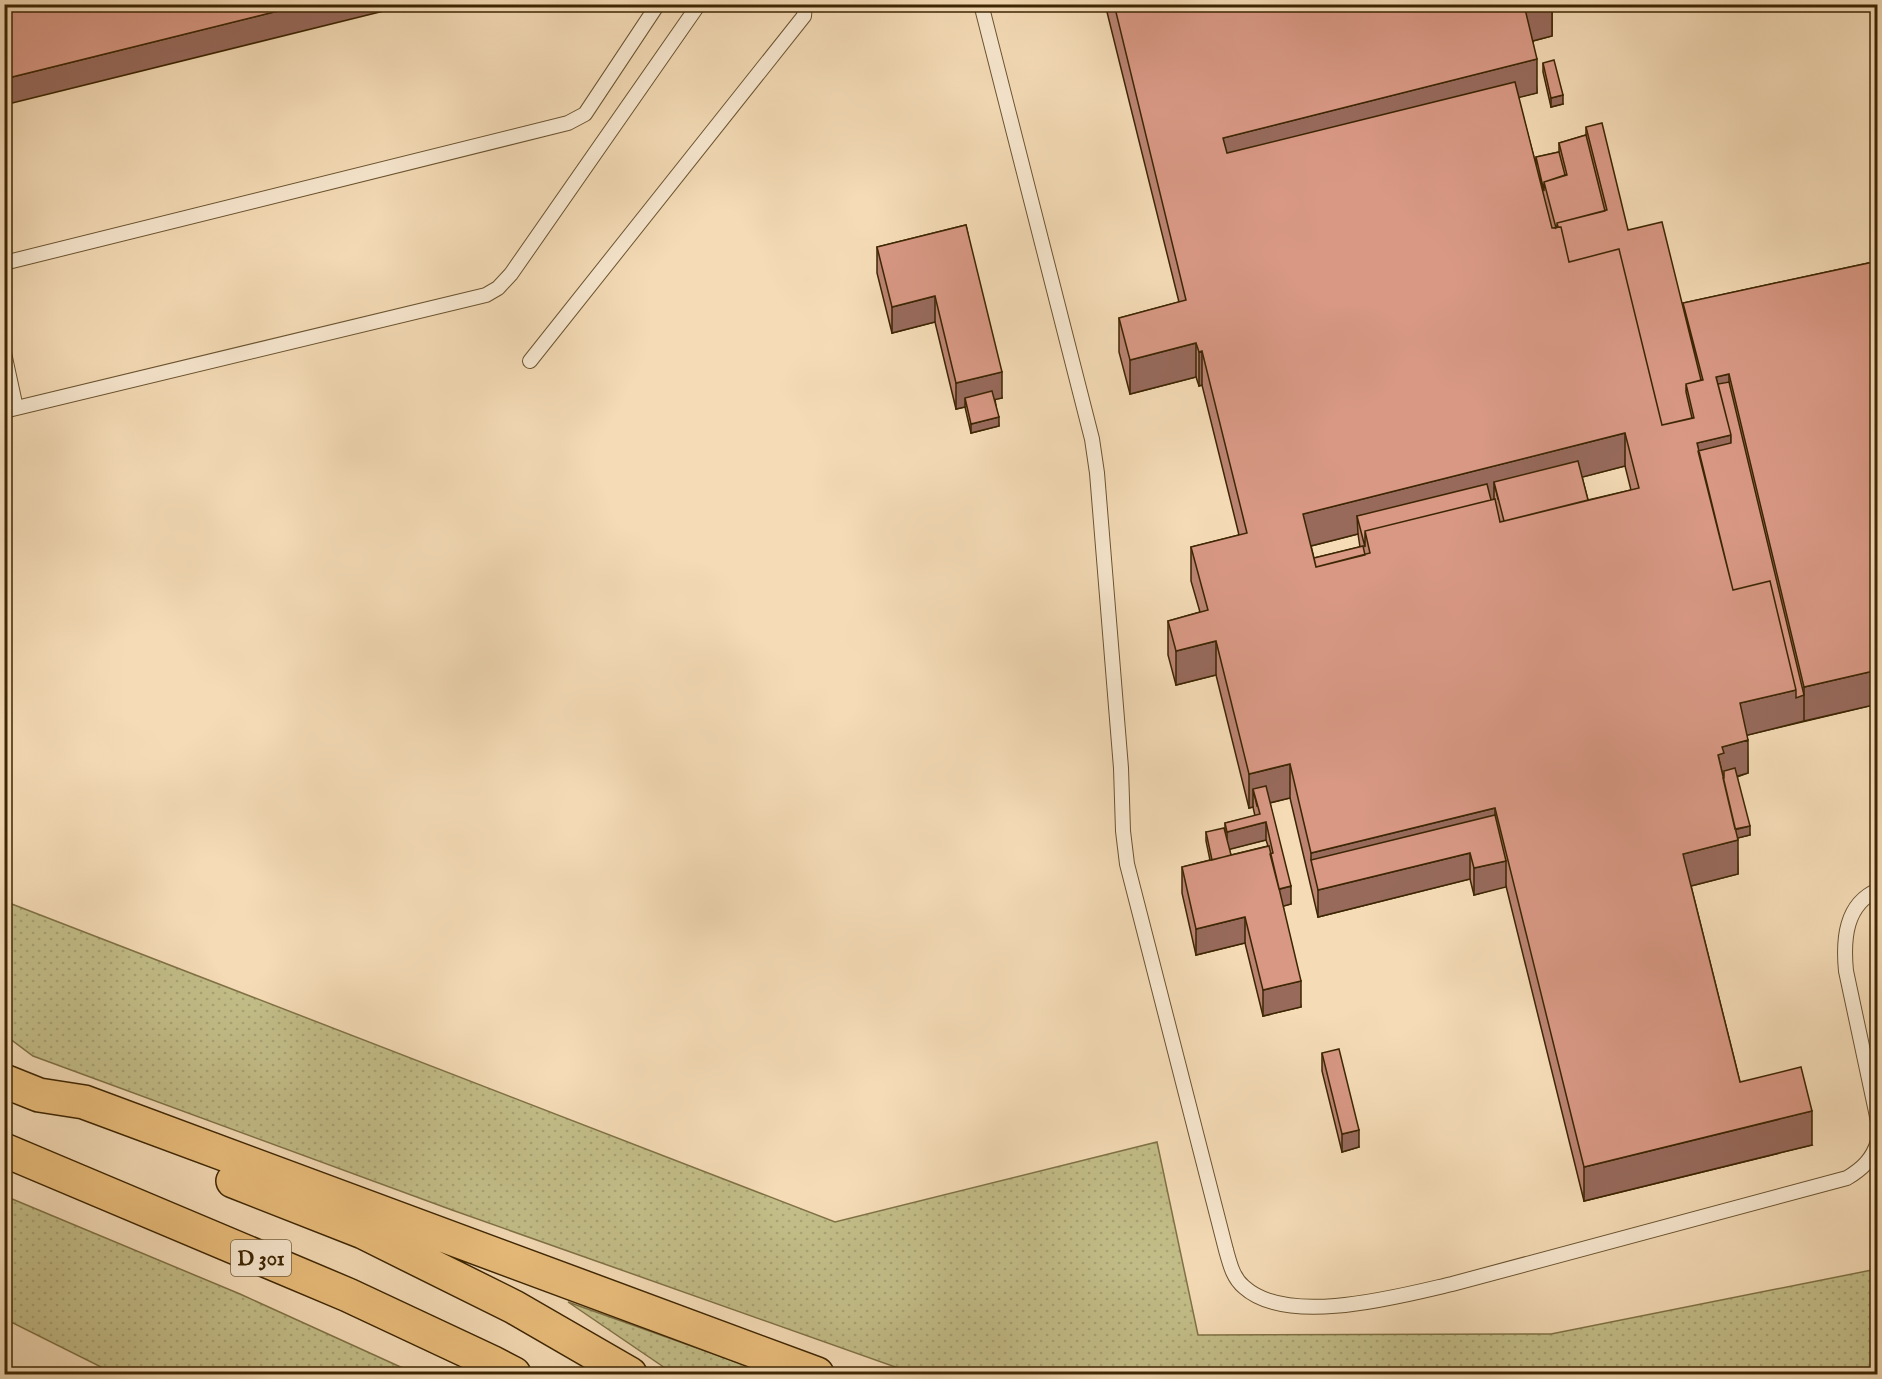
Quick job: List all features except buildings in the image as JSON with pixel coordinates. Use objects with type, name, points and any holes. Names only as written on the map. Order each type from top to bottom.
[{"type":"highway","points":[[4,1081],[39,1095],[76,1120],[363,1232],[514,1307],[630,1374]]},
{"type":"highway","points":[[39,1095],[84,1102],[817,1374]]},
{"type":"highway","name":"D 301","points":[[4,1150],[348,1294],[514,1374]]},
{"type":"lane","points":[[4,263],[568,123],[585,114],[658,4]]},
{"type":"lane","points":[[4,353],[10,409],[486,295],[498,288],[511,274],[699,4]]},
{"type":"lane","points":[[530,361],[804,16],[804,4]]},
{"type":"lane","points":[[981,4],[1092,439],[1097,473],[1127,864],[1226,1250],[1235,1277],[1244,1288],[1258,1297],[1278,1303],[1338,1306],[1386,1299],[1452,1284],[1847,1178],[1872,1158],[1878,1141]]},
{"type":"lane","points":[[1878,890],[1862,901],[1853,913],[1846,928],[1844,948],[1846,971],[1878,1121]]},
{"type":"shaded area","points":[[4,901],[835,1222],[1157,1142],[1198,1335],[1551,1334],[1877,1269],[1877,1374],[915,1374],[452,1210],[33,1056],[5,1035]]},
{"type":"shaded area","points":[[5,1196],[240,1294],[416,1374],[115,1374],[5,1319]]},
{"type":"shaded area","points":[[568,1302],[770,1374],[674,1374]]}]
